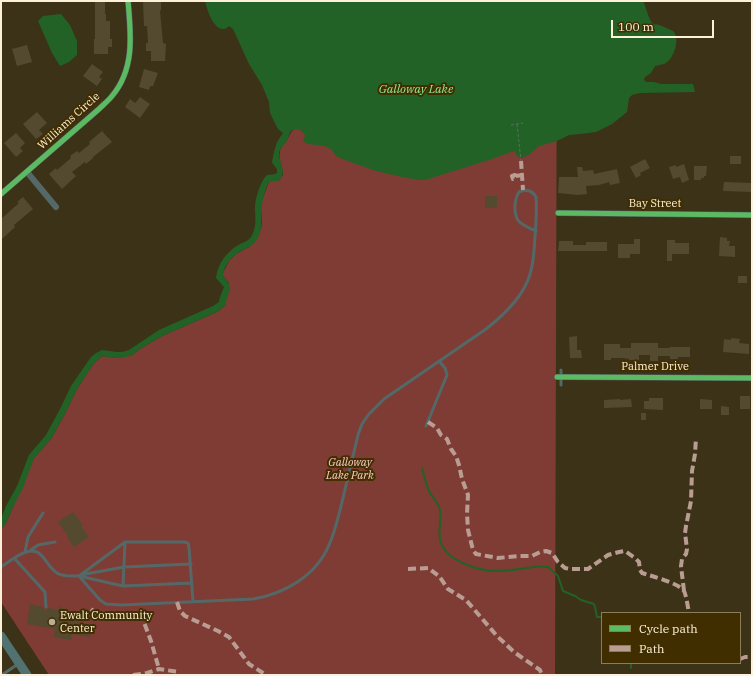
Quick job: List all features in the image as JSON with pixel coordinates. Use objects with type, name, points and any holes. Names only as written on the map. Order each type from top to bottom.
[{"type":"main road","points":[[1,636],[27,675]]},
{"type":"street","name":"Williams Circle","points":[[1,194],[99,109],[118,87],[125,73],[130,52],[131,33],[128,1]]},
{"type":"street","points":[[27,172],[56,207]]},
{"type":"street","name":"Bay Street","points":[[558,213],[752,215]]},
{"type":"street","name":"Palmer Drive","points":[[560,375],[752,378]]},
{"type":"lane","points":[[79,576],[100,600],[106,604],[122,605],[239,600],[265,597],[288,588],[297,582],[314,567],[329,546],[338,518],[358,435],[362,424],[369,414],[384,399],[497,320],[510,308],[530,276],[533,263],[536,231],[536,197],[533,192],[523,190],[516,195],[516,218],[521,223],[536,231]]},
{"type":"lane","points":[[426,426],[447,375],[445,368],[439,361]]},
{"type":"lane","points":[[560,375],[561,385]]},
{"type":"lane","points":[[24,552],[28,537],[43,513]]},
{"type":"lane","points":[[1,567],[24,552],[31,550],[38,544],[55,542]]},
{"type":"lane","points":[[79,576],[125,542],[184,542],[188,543],[193,601]]},
{"type":"lane","points":[[123,586],[125,542]]},
{"type":"lane","points":[[31,550],[39,552],[51,568],[58,574],[66,576],[79,576],[124,567],[190,564]]},
{"type":"lane","points":[[14,558],[45,592],[46,607]]},
{"type":"lane","points":[[79,576],[123,586],[192,583]]},
{"type":"lane","points":[[2,675],[19,663]]},
{"type":"path","points":[[511,125],[523,123]]},
{"type":"path","points":[[517,124],[521,161]]},
{"type":"green space","name":"Galloway Lake Park","points":[[557,1],[555,675],[49,675],[1,602],[1,529],[6,523],[34,458],[51,439],[77,389],[92,366],[103,356],[116,358],[132,355],[162,336],[217,312],[226,305],[226,298],[229,292],[229,283],[223,276],[223,273],[229,261],[236,254],[249,247],[261,229],[262,200],[269,182],[278,181],[283,175],[280,150],[293,130],[297,128],[304,133]]},
{"type":"water","name":"Galloway Lake","points":[[205,1],[643,1],[653,24],[660,25],[673,31],[676,39],[675,49],[670,59],[664,64],[655,66],[644,80],[646,82],[661,84],[693,84],[695,92],[640,93],[632,95],[629,98],[627,112],[612,124],[596,132],[569,135],[557,141],[539,146],[530,154],[522,158],[517,156],[515,151],[425,180],[402,177],[376,171],[345,160],[336,156],[332,150],[325,146],[308,144],[303,141],[305,136],[300,130],[296,129],[290,132],[287,141],[279,152],[283,174],[280,180],[269,182],[264,193],[261,210],[260,233],[253,244],[233,257],[225,268],[223,276],[230,287],[226,305],[217,312],[162,336],[132,355],[122,358],[103,356],[96,361],[77,389],[51,439],[34,458],[23,488],[6,523],[1,529],[1,519],[17,486],[29,455],[46,435],[71,386],[91,357],[102,350],[122,352],[129,350],[159,330],[219,302],[224,287],[216,278],[221,262],[231,250],[251,237],[255,228],[255,208],[260,187],[266,176],[277,173],[277,169],[272,162],[277,142],[283,133],[278,129],[270,113],[269,102],[262,85],[249,64],[233,29],[229,26],[224,29],[220,28],[214,23]]},
{"type":"water","points":[[61,14],[70,25],[77,41],[77,55],[69,62],[60,66],[52,53],[38,21],[43,16]]},
{"type":"building","points":[[95,1],[105,1],[106,21],[110,21],[110,39],[112,39],[112,47],[108,47],[108,54],[94,54]]},
{"type":"building","points":[[143,1],[161,1],[160,11],[163,43],[166,44],[165,61],[151,61],[151,51],[146,51],[146,43],[148,43],[147,26],[144,26]]},
{"type":"building","points":[[27,45],[32,62],[17,66],[12,49]]},
{"type":"building","points":[[92,64],[103,72],[99,77],[102,79],[97,86],[83,76]]},
{"type":"building","points":[[144,69],[158,73],[153,86],[150,86],[149,90],[139,87]]},
{"type":"building","points":[[140,97],[150,104],[140,118],[125,107],[130,99],[135,103]]},
{"type":"building","points":[[37,112],[47,123],[39,130],[43,134],[36,139],[23,124]]},
{"type":"building","points":[[102,131],[112,142],[86,164],[85,162],[72,172],[76,176],[62,189],[49,174],[56,168],[57,170],[77,151],[79,153]]},
{"type":"building","points":[[16,133],[25,143],[20,148],[23,151],[16,157],[4,143]]},
{"type":"building","points":[[730,156],[741,156],[741,164],[730,164]]},
{"type":"building","points":[[645,159],[650,168],[640,173],[641,175],[636,178],[630,167]]},
{"type":"building","points":[[684,164],[689,180],[682,183],[680,177],[673,179],[669,167],[676,165],[676,167]]},
{"type":"building","points":[[694,166],[707,166],[706,176],[701,178],[701,180],[694,180]]},
{"type":"building","points":[[577,167],[582,167],[583,171],[593,170],[594,174],[617,169],[620,183],[610,185],[609,182],[599,185],[586,186],[587,194],[578,195],[558,193],[559,177],[578,177]]},
{"type":"building","points":[[724,182],[752,183],[752,192],[723,191]]},
{"type":"building","points":[[485,196],[497,196],[497,208],[485,208]]},
{"type":"building","points":[[23,197],[33,209],[14,225],[15,227],[1,240],[1,219],[19,203],[17,202]]},
{"type":"building","points":[[720,237],[727,238],[727,241],[730,241],[729,246],[735,246],[735,257],[719,256]]},
{"type":"building","points":[[634,239],[640,239],[640,254],[630,254],[630,258],[618,258],[618,244],[634,244]]},
{"type":"building","points":[[667,240],[675,240],[675,243],[689,243],[689,254],[672,254],[672,261],[667,261]]},
{"type":"building","points":[[559,241],[573,241],[573,245],[586,245],[586,242],[607,242],[607,251],[558,251]]},
{"type":"building","points":[[738,276],[747,276],[747,283],[738,283]]},
{"type":"building","points":[[577,336],[577,350],[581,350],[582,358],[570,358],[569,337]]},
{"type":"building","points":[[731,338],[740,339],[739,343],[749,344],[749,354],[723,352],[724,339],[731,340]]},
{"type":"building","points":[[631,343],[658,343],[658,348],[690,347],[690,357],[670,359],[670,356],[658,356],[658,361],[650,361],[650,355],[639,355],[639,360],[611,358],[611,360],[604,360],[604,344],[620,344],[620,348],[631,348]]},
{"type":"building","points":[[740,396],[750,396],[750,409],[740,409]]},
{"type":"building","points":[[649,398],[663,398],[663,410],[644,409],[644,401],[649,401]]},
{"type":"building","points":[[631,399],[632,407],[604,408],[604,400]]},
{"type":"building","points":[[700,399],[712,400],[712,409],[700,409]]},
{"type":"building","points":[[721,406],[729,407],[729,415],[721,415]]},
{"type":"building","points":[[641,413],[646,413],[646,420],[641,420]]},
{"type":"building","points":[[73,512],[83,525],[81,526],[89,537],[74,547],[58,522]]},
{"type":"building","name":"Ewalt Community Center","points":[[30,604],[43,607],[46,610],[49,608],[58,610],[59,607],[66,609],[65,615],[68,620],[92,625],[90,637],[72,634],[71,640],[54,637],[55,629],[27,624]]},
{"type":"waterway","points":[[422,468],[429,491],[439,507],[439,535],[441,543],[450,555],[464,564],[489,571],[537,566],[548,567],[558,576],[563,591],[581,600],[594,604],[597,617],[601,617]]},
{"type":"marked path","points":[[521,161],[523,190]]},
{"type":"marked path","points":[[516,176],[512,176],[513,179],[516,178],[516,176],[522,175]]},
{"type":"marked path","points":[[428,422],[437,428],[441,435],[447,439],[456,456],[468,495],[468,530],[473,550],[476,554],[498,558],[532,556],[546,551],[552,553],[558,562],[565,568],[588,569],[608,555],[625,551],[639,562],[642,573],[677,585],[681,588],[685,593],[689,612]]},
{"type":"marked path","points":[[684,591],[681,566],[682,559],[686,554],[687,549],[685,533],[691,501],[692,471],[696,438]]},
{"type":"marked path","points":[[408,569],[428,568],[439,576],[448,589],[466,600],[497,636],[514,652],[540,670],[542,675]]},
{"type":"marked path","points":[[177,602],[180,611],[185,616],[229,637],[249,664],[266,675]]},
{"type":"marked path","points":[[91,609],[96,613],[142,617],[159,669]]},
{"type":"marked path","points":[[741,659],[752,657]]},
{"type":"marked path","points":[[133,675],[159,669],[179,672]]},
{"type":"cycle path","points":[[1,194],[99,109],[119,86],[125,74],[130,51],[128,1]]},
{"type":"cycle path","points":[[558,213],[752,215]]},
{"type":"cycle path","points":[[557,377],[752,378]]},
{"type":"place","name":"Ewalt Community Center","points":[[52,622]]}]
